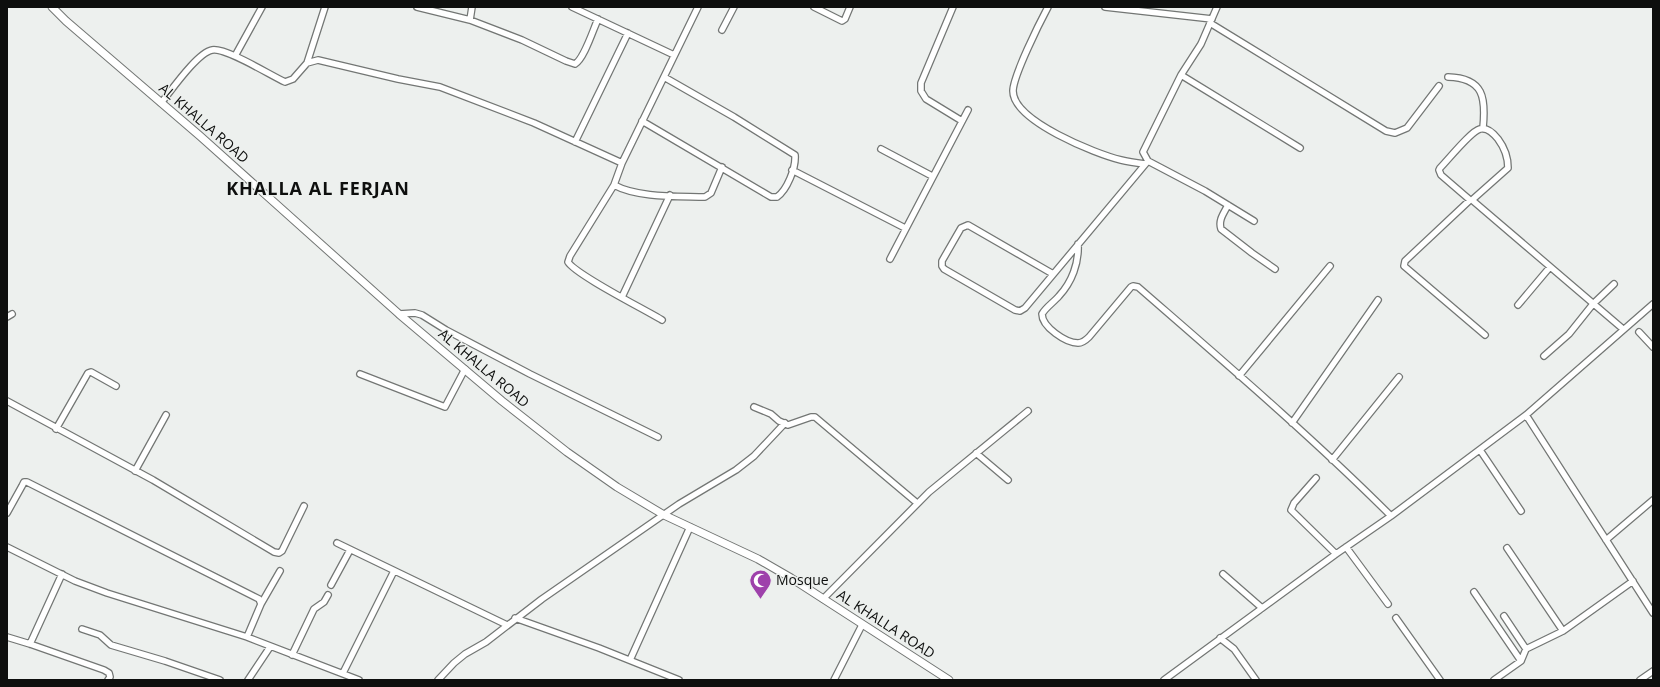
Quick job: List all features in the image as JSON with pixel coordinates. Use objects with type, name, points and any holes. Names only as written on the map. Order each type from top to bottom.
[{"type":"street","name":"AL KHALLA ROAD","points":[[52,7],[200,136],[399,314],[502,401],[567,452],[617,487],[664,515],[758,559],[949,680]]},
{"type":"street","points":[[235,56],[262,7]]},
{"type":"street","points":[[161,103],[190,67],[210,50],[218,49],[235,56],[285,82],[294,79],[307,62],[325,7]]},
{"type":"street","points":[[417,7],[470,20],[522,40],[575,64],[579,62],[598,19]]},
{"type":"street","points":[[470,20],[472,7]]},
{"type":"street","points":[[572,7],[674,55]]},
{"type":"street","points":[[662,320],[591,279],[570,266],[568,262],[570,256],[614,185],[622,163],[698,7]]},
{"type":"street","points":[[722,30],[734,7]]},
{"type":"street","points":[[814,7],[840,21],[845,19],[850,7]]},
{"type":"street","points":[[953,7],[921,83],[921,91],[926,99],[962,121]]},
{"type":"street","points":[[1048,7],[1038,25],[1013,88],[1015,100],[1029,117],[1039,124],[1078,144],[1121,160],[1147,162],[1228,205],[1254,221]]},
{"type":"street","points":[[1105,7],[1211,21],[1386,132],[1395,133],[1407,128],[1439,86]]},
{"type":"street","points":[[1147,162],[1144,155],[1144,149],[1161,118],[1181,75],[1202,44],[1217,7]]},
{"type":"street","points":[[575,142],[628,33]]},
{"type":"street","points":[[307,62],[318,60],[398,79],[440,87],[534,123],[622,163]]},
{"type":"street","points":[[1181,75],[1300,148]]},
{"type":"street","points":[[642,121],[774,198],[782,192],[796,158],[794,155],[664,77]]},
{"type":"street","points":[[1448,78],[1466,80],[1479,89],[1484,102],[1483,128]]},
{"type":"street","points":[[890,259],[932,176],[968,110]]},
{"type":"street","points":[[1485,335],[1404,266],[1405,261],[1471,200],[1508,168],[1506,154],[1501,143],[1489,130],[1483,128],[1474,132],[1439,170],[1441,175],[1471,200],[1623,329]]},
{"type":"street","points":[[881,149],[932,176]]},
{"type":"street","points":[[1053,274],[968,225],[961,228],[942,261],[942,266],[944,269],[1015,310],[1020,311],[1025,308],[1147,162]]},
{"type":"street","points":[[614,185],[626,190],[642,193],[705,197],[711,193],[722,167]]},
{"type":"street","points":[[792,170],[905,228]]},
{"type":"street","points":[[622,297],[670,195]]},
{"type":"street","points":[[1228,205],[1221,219],[1221,229],[1275,269]]},
{"type":"street","points":[[1078,244],[1078,258],[1071,278],[1060,295],[1042,314],[1044,322],[1051,330],[1075,343],[1084,342],[1090,338],[1131,287],[1136,286],[1177,320],[1292,423],[1391,516]]},
{"type":"street","points":[[1239,376],[1330,266]]},
{"type":"street","points":[[1518,305],[1550,267]]},
{"type":"street","points":[[1544,356],[1569,334],[1593,304],[1614,284]]},
{"type":"street","points":[[1292,423],[1378,300]]},
{"type":"street","points":[[1164,680],[1336,554],[1391,516],[1526,415],[1653,304]]},
{"type":"street","points":[[399,314],[422,315],[446,330],[530,374],[658,437]]},
{"type":"street","points":[[1639,332],[1653,347]]},
{"type":"street","points":[[360,374],[445,407],[465,369]]},
{"type":"street","points":[[56,429],[88,374],[91,372],[97,374],[116,386]]},
{"type":"street","points":[[1332,460],[1399,377]]},
{"type":"street","points":[[7,401],[135,471],[274,552],[279,553],[282,551],[304,506]]},
{"type":"street","points":[[754,406],[771,414],[785,424],[792,425],[811,417],[815,417],[917,503]]},
{"type":"street","points":[[823,599],[917,503],[1028,411]]},
{"type":"street","points":[[135,471],[166,415]]},
{"type":"street","points":[[1526,415],[1653,612]]},
{"type":"street","points":[[438,680],[465,654],[486,642],[515,618],[698,492],[736,470],[754,456],[785,424]]},
{"type":"street","points":[[1480,450],[1521,511]]},
{"type":"street","points":[[976,453],[1008,480]]},
{"type":"street","points":[[1316,478],[1294,503],[1291,510],[1336,554]]},
{"type":"street","points":[[7,513],[24,482],[27,482],[259,599],[260,604]]},
{"type":"street","points":[[1606,540],[1653,500]]},
{"type":"street","points":[[630,660],[690,527]]},
{"type":"street","points":[[337,543],[506,625]]},
{"type":"street","points":[[7,547],[62,574],[107,593],[248,637],[270,647],[359,680]]},
{"type":"street","points":[[1346,547],[1388,604]]},
{"type":"street","points":[[1507,548],[1564,631]]},
{"type":"street","points":[[331,584],[350,550]]},
{"type":"street","points":[[248,637],[260,604],[280,571]]},
{"type":"street","points":[[343,673],[394,571]]},
{"type":"street","points":[[30,644],[62,574]]},
{"type":"street","points":[[1223,574],[1262,608]]},
{"type":"street","points":[[1494,680],[1521,661],[1526,649],[1564,631],[1633,582]]},
{"type":"street","points":[[1474,592],[1521,661]]},
{"type":"street","points":[[292,655],[314,610],[324,602],[328,595]]},
{"type":"street","points":[[1504,616],[1526,649]]},
{"type":"street","points":[[515,618],[630,660],[679,680]]},
{"type":"street","points":[[1396,618],[1440,680]]},
{"type":"street","points":[[834,680],[862,625]]},
{"type":"street","points":[[82,629],[100,635],[110,645],[165,661],[220,680]]},
{"type":"street","points":[[7,637],[104,670],[109,673],[108,680]]},
{"type":"street","points":[[1220,638],[1234,649],[1256,680]]},
{"type":"street","points":[[248,680],[270,647]]},
{"type":"street","points":[[1640,680],[1653,671]]},
{"type":"place","name":"Mosque","points":[[761,600]]},
{"type":"district","name":"KHALLA AL FERJAN","points":[[318,189]]}]
